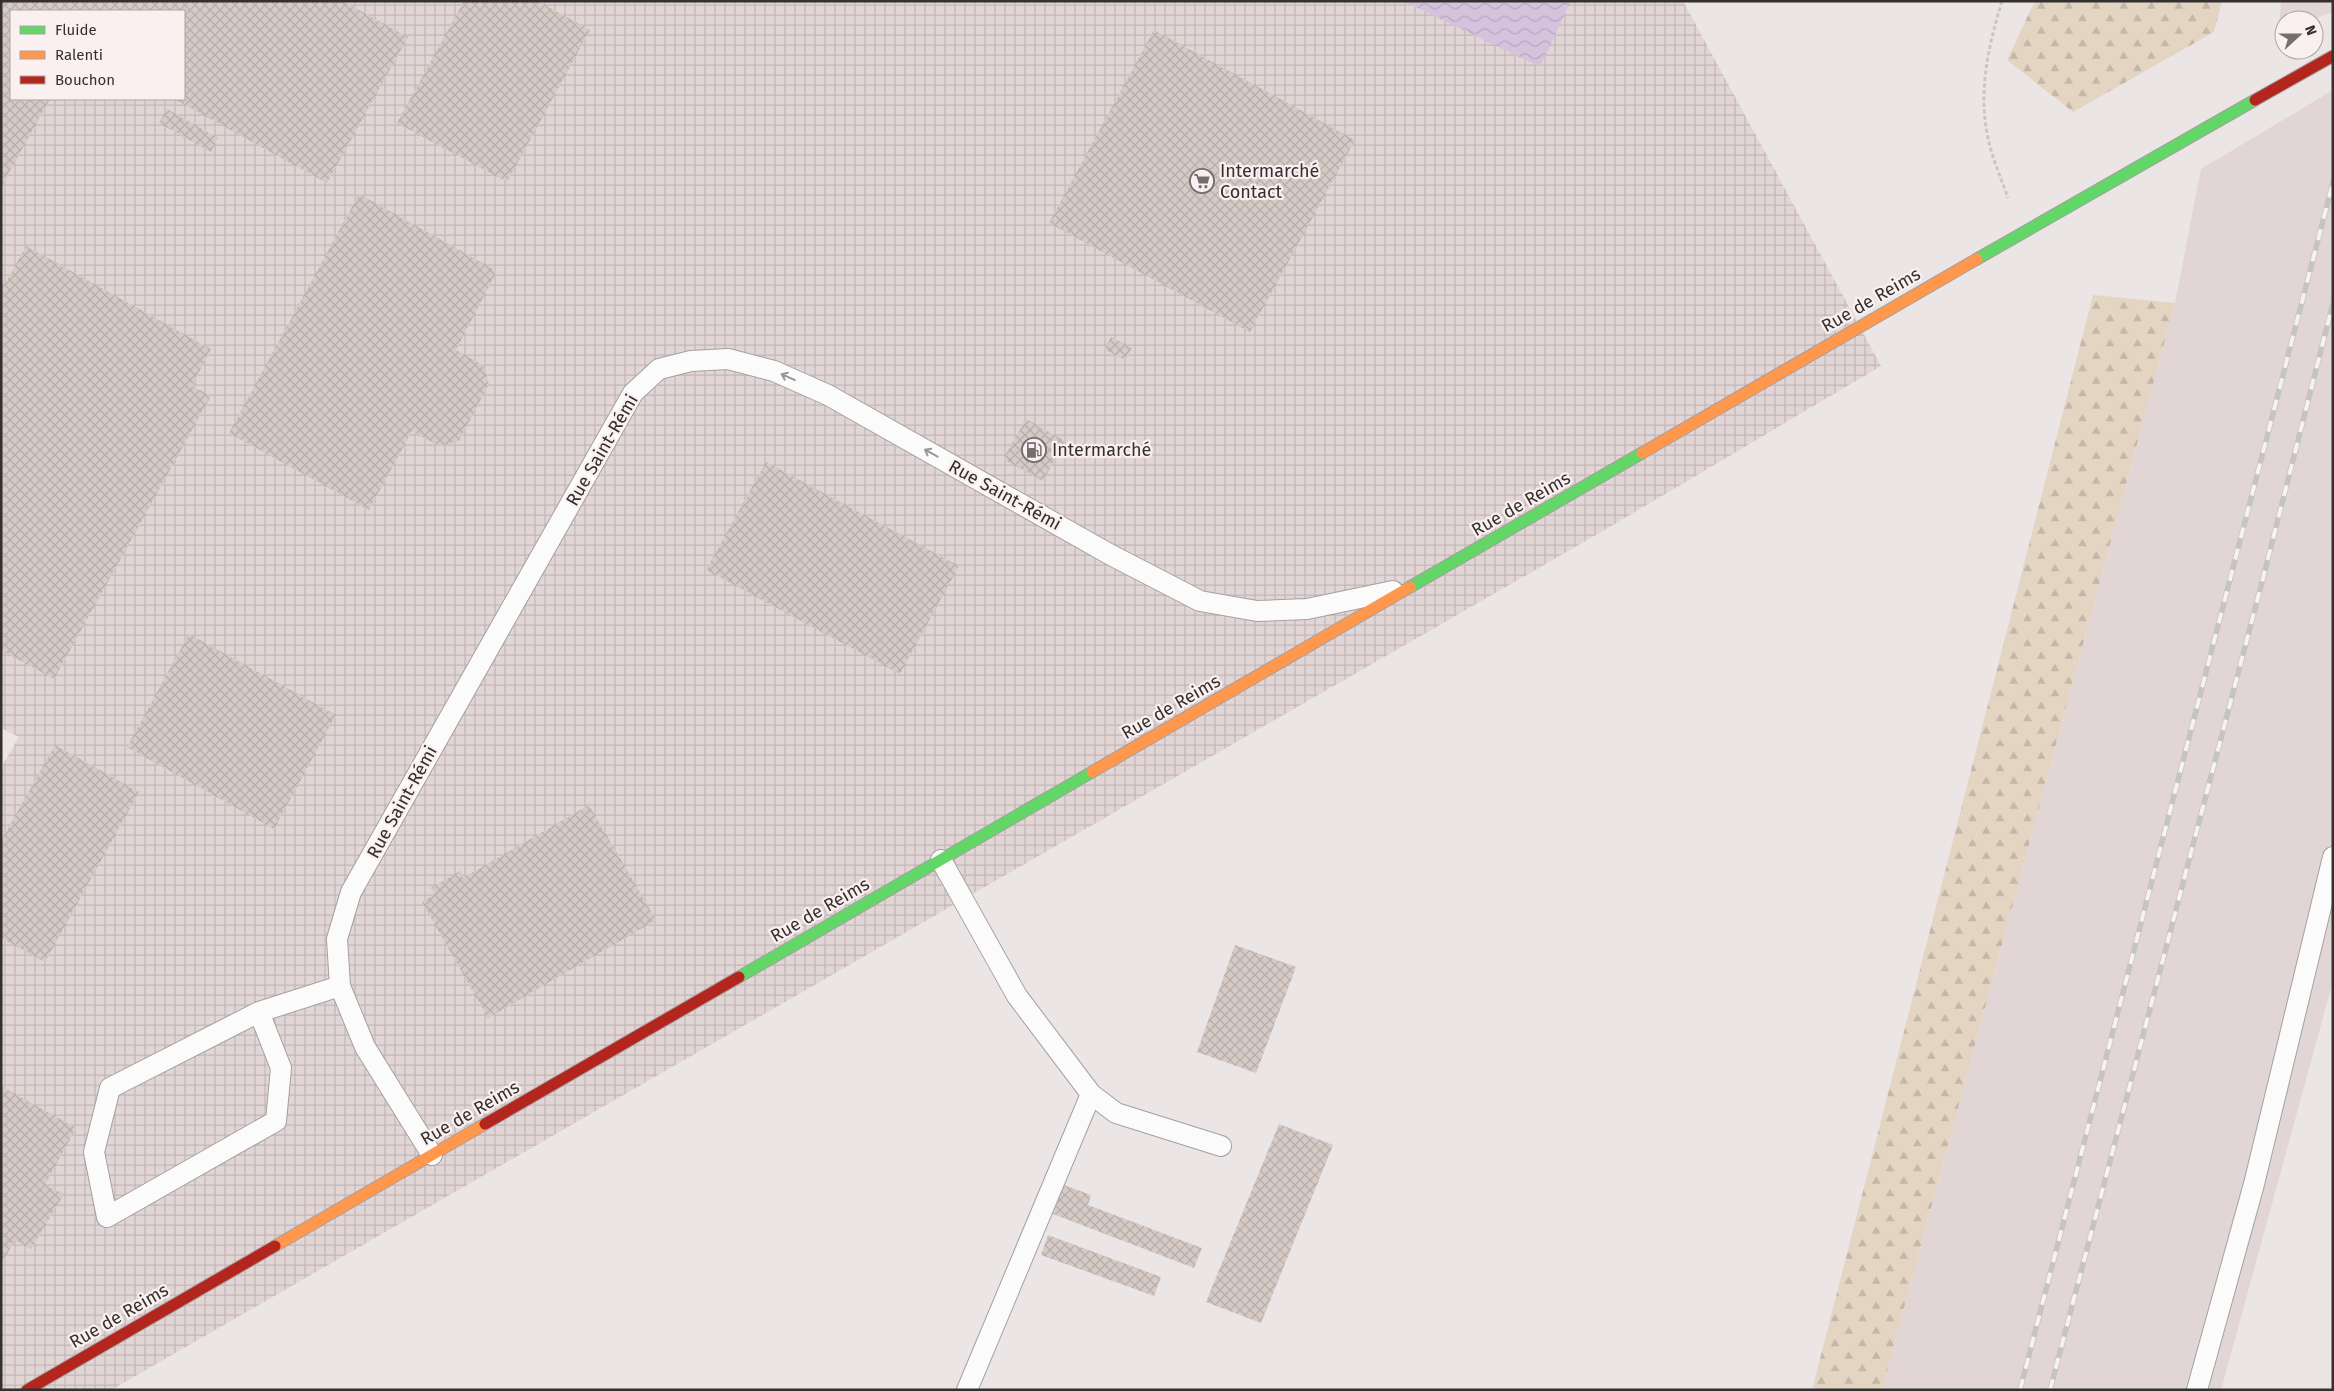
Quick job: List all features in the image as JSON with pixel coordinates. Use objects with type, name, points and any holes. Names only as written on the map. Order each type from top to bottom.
[{"type":"street","name":"Rue de Reims","points":[[27,1390],[2019,234],[2333,56]]},
{"type":"lane","name":"Rue Saint-Rémi","points":[[432,1155],[365,1047],[340,986],[337,939],[351,892],[633,393],[659,370],[691,361],[728,360],[774,371],[828,395],[1110,555],[1200,601],[1257,611],[1307,609],[1413,587]]},
{"type":"lane","points":[[2197,1390],[2254,1184],[2333,857]]},
{"type":"lane","points":[[941,860],[1017,996],[1091,1094],[1116,1113],[1221,1146]]},
{"type":"lane","points":[[260,1012],[281,1068],[276,1121],[108,1217],[94,1152],[110,1088],[260,1012],[340,986]]},
{"type":"lane","points":[[967,1390],[1091,1094]]},
{"type":"path","points":[[2002,1],[1989,43],[1983,86],[1988,138],[2019,234]]},
{"type":"shaded area","points":[[1,1],[1683,1],[1881,366],[1596,535],[111,1390],[1,1390],[1,768],[19,737],[1,728]]},
{"type":"shaded area","points":[[2281,1],[2333,1],[2333,12],[2324,15],[2324,10],[2280,10]]},
{"type":"shaded area","points":[[2333,90],[2333,981],[2221,1390],[1882,1390],[2175,303],[2201,169]]},
{"type":"green space","points":[[2035,1],[2222,1],[2214,32],[2073,112],[2007,60]]},
{"type":"green space","points":[[2093,295],[2175,303],[1882,1390],[1812,1390]]},
{"type":"water","points":[[1403,1],[1571,1],[1540,67]]},
{"type":"building","points":[[1,1],[343,1],[408,37],[327,183],[176,100],[185,100],[185,10],[10,10],[10,100],[49,100],[1,187]]},
{"type":"building","points":[[464,1],[538,1],[590,30],[507,182],[397,123]]},
{"type":"building","name":"Intermarché Contact","points":[[1154,30],[1355,140],[1250,332],[1049,223]]},
{"type":"building","points":[[167,109],[218,138],[211,152],[159,123]]},
{"type":"building","points":[[359,194],[497,271],[456,350],[483,365],[489,384],[459,441],[439,446],[412,431],[369,510],[229,433]]},
{"type":"building","points":[[26,246],[211,349],[192,386],[211,396],[54,679],[1,650],[1,282],[5,284]]},
{"type":"building","points":[[1111,337],[1132,348],[1125,360],[1104,349]]},
{"type":"building","name":"Intermarché","points":[[1026,419],[1065,441],[1043,481],[1003,459]]},
{"type":"building","points":[[766,462],[959,566],[900,674],[706,570]]},
{"type":"building","points":[[189,634],[336,715],[274,829],[127,747]]},
{"type":"building","points":[[55,745],[139,792],[45,962],[1,938],[1,841]]},
{"type":"building","points":[[589,805],[656,920],[488,1018],[422,902],[435,894],[431,888],[460,871],[463,878]]},
{"type":"building","points":[[1235,945],[1296,967],[1256,1073],[1197,1052]]},
{"type":"building","points":[[1,1086],[76,1128],[45,1185],[64,1194],[31,1249],[15,1240],[1,1265]]},
{"type":"building","points":[[1279,1124],[1333,1145],[1261,1323],[1206,1302]]},
{"type":"building","points":[[1064,1185],[1091,1195],[1088,1205],[1202,1248],[1194,1268],[1053,1214]]},
{"type":"building","points":[[1048,1235],[1161,1277],[1154,1296],[1041,1255]]},
{"type":"railway","points":[[2020,1390],[2333,182]]},
{"type":"railway","points":[[2050,1390],[2262,582],[2333,303]]},
{"type":"traffic: fast","points":[[1977,259],[2255,100]]},
{"type":"traffic: fast","points":[[1410,587],[1642,453]]},
{"type":"traffic: fast","points":[[739,977],[1092,772]]},
{"type":"traffic: slow","points":[[1642,453],[1977,259]]},
{"type":"traffic: slow","points":[[1092,772],[1410,587]]},
{"type":"traffic: slow","points":[[275,1246],[485,1124]]},
{"type":"traffic: jam","points":[[2255,100],[2333,56]]},
{"type":"traffic: jam","points":[[485,1124],[739,977]]},
{"type":"traffic: jam","points":[[27,1390],[275,1246]]},
{"type":"place","name":"Intermarché Contact","points":[[1202,181]]},
{"type":"place","name":"Intermarché","points":[[1034,450]]}]
